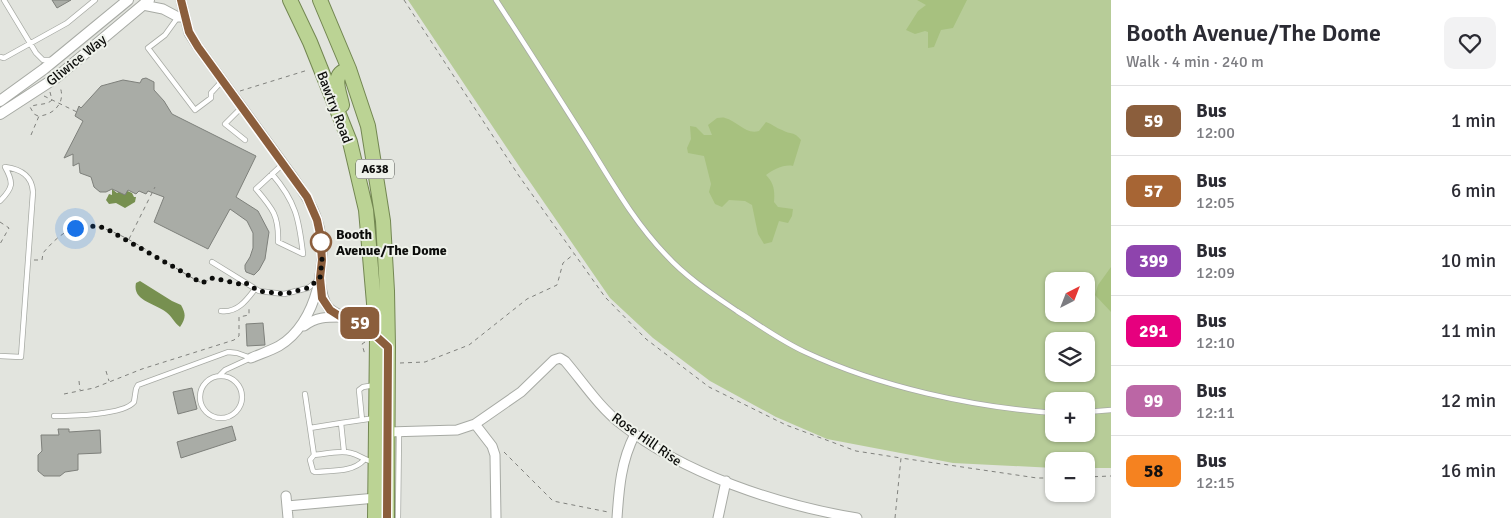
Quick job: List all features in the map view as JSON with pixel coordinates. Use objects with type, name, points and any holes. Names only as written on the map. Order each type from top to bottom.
[{"type":"highway","name":"Bawtry Road","points":[[290,0],[350,142],[366,210],[377,338],[376,417],[370,461],[376,498],[375,518]]},
{"type":"highway","name":"Bawtry Road","points":[[320,0],[349,69],[368,126],[383,221],[393,432],[387,518]]},
{"type":"highway","points":[[349,69],[339,73],[336,78],[350,142]]},
{"type":"street","points":[[181,0],[181,17],[189,32],[307,197],[317,220],[322,260],[320,278],[322,298],[330,310],[341,317],[366,327],[388,347]]},
{"type":"street","points":[[126,1],[146,3],[181,17]]},
{"type":"street","name":"Gliwice Way","points":[[0,101],[56,59],[126,1]]},
{"type":"street","name":"Gliwice Way","points":[[0,114],[57,77],[146,3]]},
{"type":"street","points":[[294,333],[307,317],[320,278]]},
{"type":"street","points":[[251,358],[280,346],[312,320],[320,317],[341,317]]},
{"type":"street","name":"Rose Hill Rise","points":[[393,432],[456,430],[475,424],[521,392],[554,360],[560,358],[565,361],[620,424],[686,466],[772,498],[835,516],[857,518]]},
{"type":"street","points":[[475,424],[492,446],[495,454],[496,518]]},
{"type":"street","points":[[617,516],[620,476],[624,457],[635,434]]},
{"type":"street","points":[[718,518],[720,500],[726,481]]},
{"type":"street","points":[[286,496],[288,518]]},
{"type":"street","points":[[287,506],[376,498]]},
{"type":"lane","points":[[4,0],[29,43],[43,60],[56,59]]},
{"type":"lane","points":[[0,57],[4,58],[67,22],[95,0]]},
{"type":"lane","points":[[496,0],[631,212],[665,255],[695,283],[796,347],[841,367],[888,383],[968,402],[1010,410],[1045,412]]},
{"type":"lane","points":[[181,17],[165,35],[148,48],[195,110],[211,98],[211,93],[222,80]]},
{"type":"lane","points":[[242,107],[225,124],[245,140]]},
{"type":"lane","points":[[272,174],[284,188],[293,204],[300,226],[303,254],[278,242],[279,225],[271,208],[256,189],[272,174],[283,164]]},
{"type":"lane","points":[[0,201],[12,185],[11,178],[2,166]]},
{"type":"lane","points":[[0,356],[21,358],[33,184],[22,172],[2,166]]},
{"type":"lane","points":[[212,262],[259,291],[284,294],[308,288],[320,278]]},
{"type":"lane","points":[[221,311],[229,312],[238,308],[255,289]]},
{"type":"lane","points":[[54,416],[93,414],[128,407],[134,402],[138,385],[228,352],[251,358]]},
{"type":"lane","points":[[219,376],[226,376],[238,384],[242,397],[238,410],[226,417],[213,416],[207,412],[201,400],[201,393],[207,382],[219,376],[224,370],[251,358]]},
{"type":"lane","points":[[362,420],[359,390],[362,387],[376,385]]},
{"type":"lane","points":[[305,394],[314,455]]},
{"type":"lane","points":[[1095,411],[1111,410]]},
{"type":"lane","points":[[310,428],[376,417]]},
{"type":"lane","points":[[341,423],[344,452]]},
{"type":"lane","points":[[393,432],[398,518]]},
{"type":"lane","points":[[344,452],[370,461],[353,469],[315,472],[312,469],[310,460],[314,455],[344,452]]},
{"type":"path","points":[[404,0],[519,176],[605,297],[646,339],[709,387],[786,426],[856,451],[1045,478]]},
{"type":"path","points":[[232,93],[319,65]]},
{"type":"path","points":[[52,100],[46,104],[30,107],[34,114],[38,116],[46,116],[51,113],[60,104],[62,97],[62,90],[57,84]]},
{"type":"path","points":[[38,90],[44,97],[77,112]]},
{"type":"path","points":[[49,90],[52,100]]},
{"type":"path","points":[[31,135],[38,116]]},
{"type":"path","points":[[128,240],[155,187]]},
{"type":"path","points":[[0,222],[8,228],[0,244]]},
{"type":"path","points":[[28,259],[42,260],[43,253],[64,233],[75,228],[96,226],[105,228],[128,240],[202,283],[213,278],[240,284],[244,282]]},
{"type":"path","points":[[395,363],[425,362],[469,345],[526,300],[557,285],[563,263],[574,254]]},
{"type":"path","points":[[64,394],[109,382],[142,369],[234,340],[239,336],[239,317],[249,315],[248,299]]},
{"type":"path","points":[[106,371],[109,382]]},
{"type":"path","points":[[78,380],[80,391]]},
{"type":"path","points":[[492,446],[502,450],[553,501],[617,516]]},
{"type":"path","points":[[895,518],[901,458]]},
{"type":"path","points":[[1095,477],[1111,476]]},
{"type":"shaded area","points":[[408,0],[1111,0],[1111,468],[1095,468],[1095,452],[1045,452],[1045,468],[953,463],[827,439],[776,417],[710,381],[653,338],[610,298]]},
{"type":"shaded area","points":[[917,0],[967,0],[953,28],[941,30],[934,47],[928,48],[928,32],[915,34],[906,30],[918,11],[926,5]]},
{"type":"shaded area","points":[[717,118],[729,120],[754,132],[759,131],[766,122],[794,134],[801,140],[793,166],[775,169],[766,175],[773,187],[774,202],[778,207],[793,209],[788,223],[779,221],[772,242],[764,244],[758,234],[752,205],[745,201],[729,200],[722,207],[715,204],[709,192],[711,184],[704,156],[688,153],[687,148],[691,139],[690,126],[696,127],[704,135],[712,135],[708,125]]},
{"type":"shaded area","points":[[112,189],[117,193],[123,189],[132,193],[136,197],[135,202],[125,208],[116,203],[109,204],[106,200],[109,194],[112,195]]},
{"type":"shaded area","points":[[1111,267],[1111,312],[1095,295],[1098,285]]},
{"type":"shaded area","points":[[140,281],[181,305],[185,316],[180,327],[170,315],[145,301],[137,294],[136,283]]},
{"type":"building","points":[[52,0],[71,0],[57,8]]},
{"type":"building","points":[[146,78],[154,82],[154,90],[172,114],[256,156],[236,197],[258,211],[269,232],[265,259],[254,275],[246,272],[245,269],[253,248],[253,233],[247,221],[230,209],[208,249],[154,222],[164,197],[148,191],[146,194],[139,191],[136,194],[128,190],[125,195],[112,189],[100,192],[94,187],[91,177],[80,173],[79,163],[73,166],[73,154],[64,158],[83,121],[75,116],[79,106],[81,108],[101,86],[123,80],[140,83],[142,79]]},
{"type":"building","points":[[263,323],[265,345],[247,346],[246,324]]},
{"type":"building","points":[[192,388],[197,409],[178,414],[173,392]]},
{"type":"building","points":[[232,426],[236,440],[181,458],[177,442]]},
{"type":"building","points":[[58,429],[69,429],[69,432],[100,430],[101,453],[78,454],[78,470],[65,472],[60,476],[44,476],[38,471],[38,455],[42,451],[41,435],[59,435]]},
{"type":"bus line","name":"59","points":[[181,0],[189,32],[198,47],[307,197],[317,220],[320,234],[322,298],[330,310],[341,317],[366,327],[388,347],[387,518]]},
{"type":"place","name":"Booth Avenue/The Dome","points":[[321,242]]},
{"type":"route","points":[[75,228],[86,226],[105,228],[202,283],[213,278],[240,284],[244,282],[259,291],[284,294],[308,288],[320,278],[321,242]]}]
